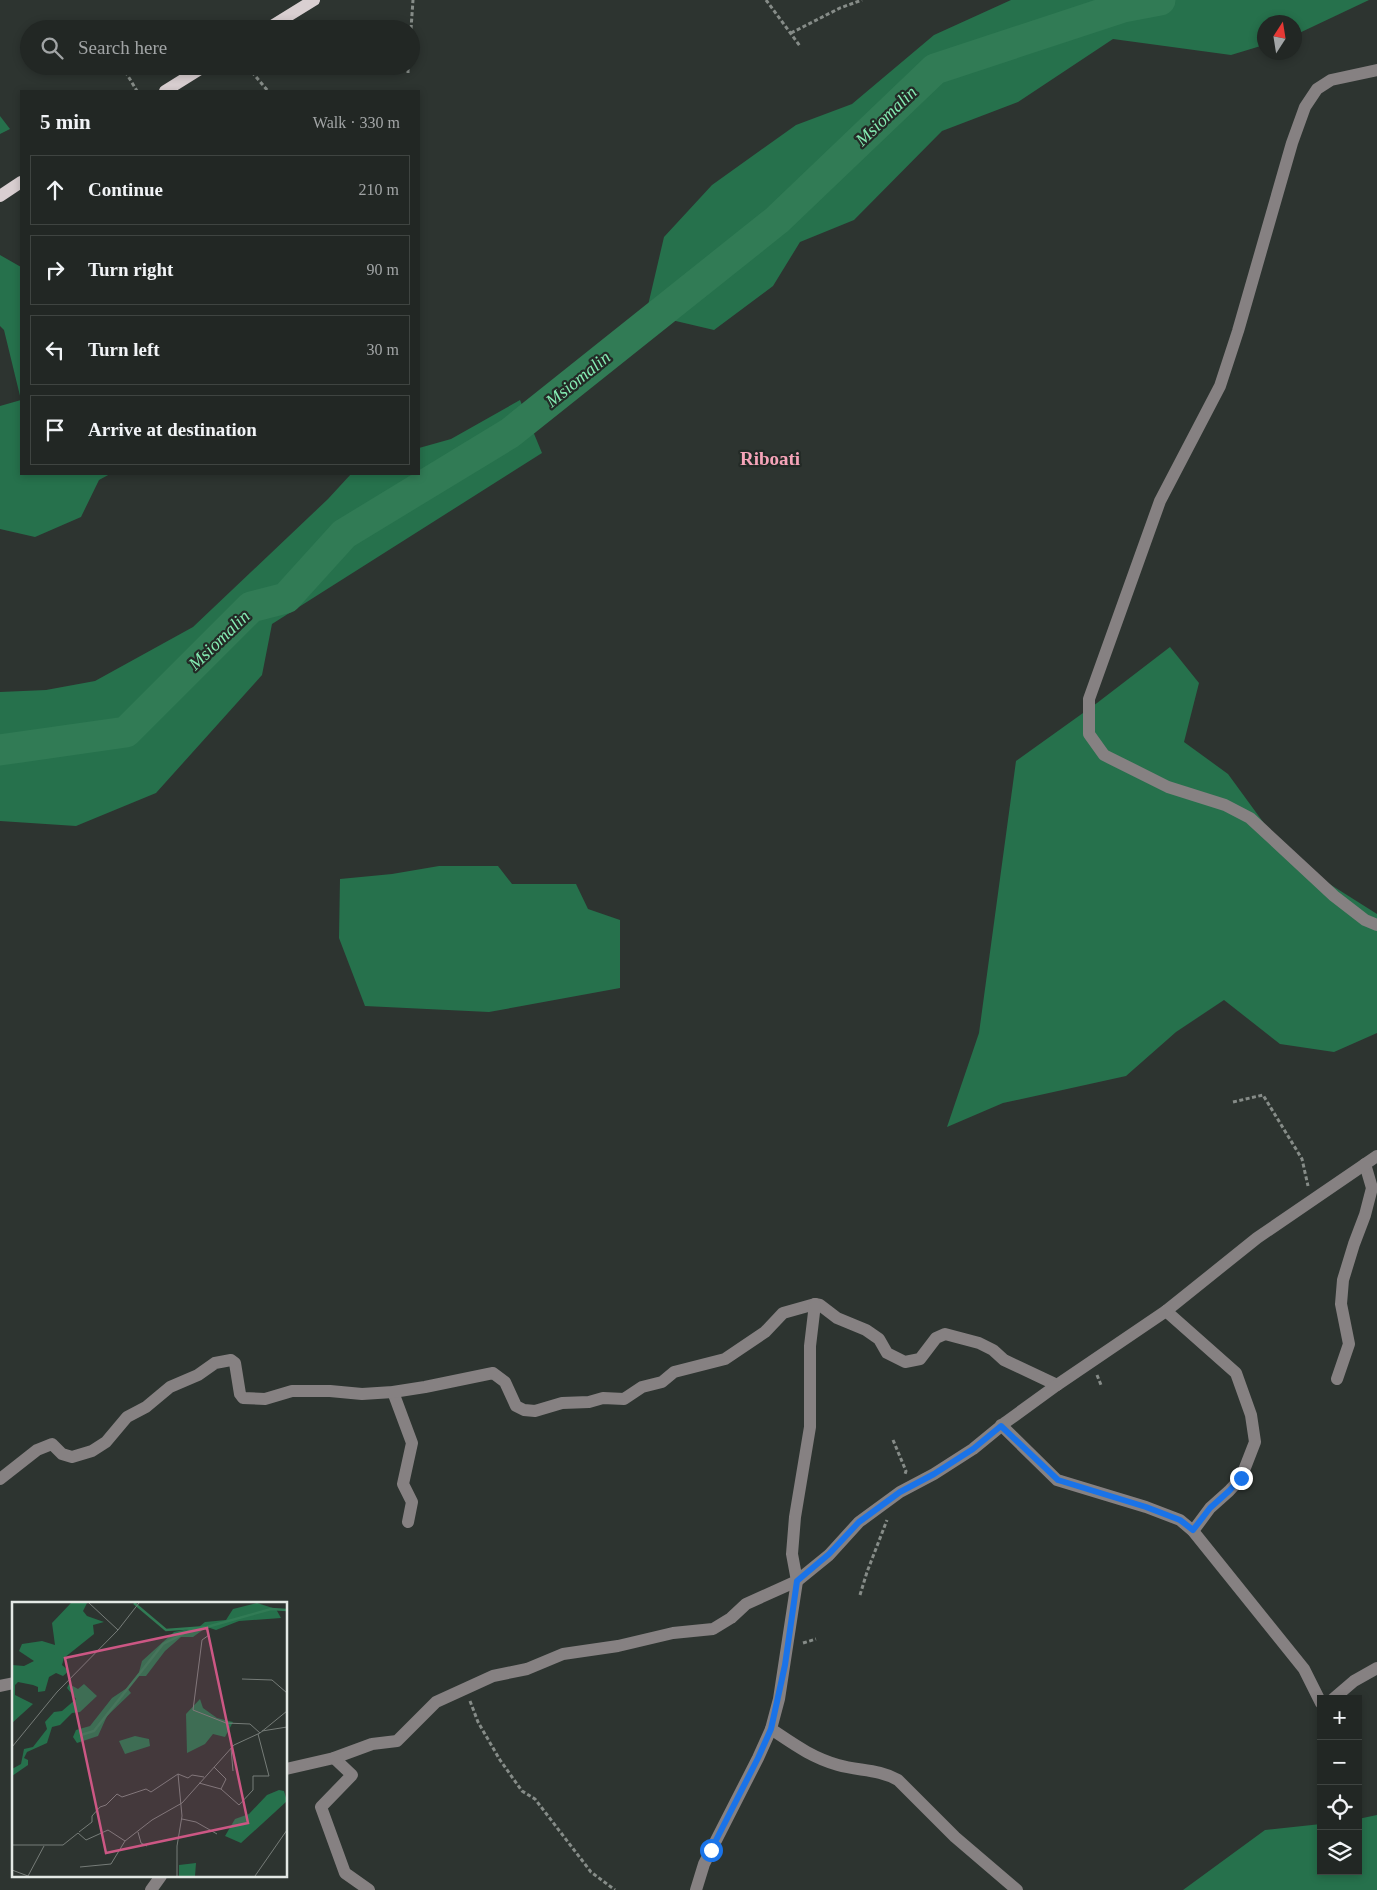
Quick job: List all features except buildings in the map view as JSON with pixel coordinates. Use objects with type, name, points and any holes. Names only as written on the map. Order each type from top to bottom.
[{"type":"main road","points":[[282,20],[314,0]]},
{"type":"main road","points":[[167,90],[191,75]]},
{"type":"main road","points":[[0,196],[20,183]]},
{"type":"street","points":[[1377,70],[1331,80],[1317,89],[1305,107],[1292,143],[1238,331],[1220,386],[1160,501],[1089,699],[1089,734],[1104,755],[1168,787],[1225,805],[1250,818],[1334,896],[1365,920],[1377,925]]},
{"type":"street","points":[[288,1769],[334,1758],[372,1744],[397,1741],[436,1702],[493,1676],[527,1669],[563,1654],[618,1646],[673,1633],[713,1629],[731,1618],[746,1604],[797,1581],[829,1554],[859,1522],[900,1492],[934,1474],[973,1449],[1057,1385],[1166,1311],[1257,1238],[1377,1156]]},
{"type":"street","points":[[1337,1379],[1349,1344],[1341,1304],[1343,1280],[1372,1188],[1365,1164]]},
{"type":"street","points":[[0,1479],[37,1450],[52,1444],[62,1454],[72,1457],[92,1451],[106,1442],[127,1417],[146,1407],[170,1387],[198,1375],[216,1363],[230,1360],[235,1363],[240,1394],[243,1398],[265,1399],[292,1391],[330,1391],[362,1394],[394,1392],[493,1373],[505,1382],[516,1406],[524,1410],[535,1411],[562,1403],[588,1402],[603,1398],[624,1399],[642,1387],[662,1382],[674,1372],[726,1360],[765,1332],[783,1313],[815,1304],[820,1305],[837,1318],[866,1330],[879,1339],[887,1352],[905,1362],[920,1359],[936,1338],[945,1334],[979,1342],[993,1350],[1004,1360],[1057,1385]]},
{"type":"street","points":[[696,1890],[704,1864],[771,1729],[786,1657],[797,1581],[792,1554],[795,1517],[810,1427],[810,1346],[815,1304]]},
{"type":"street","points":[[1166,1311],[1236,1373],[1251,1415],[1255,1442],[1241,1478],[1210,1508],[1193,1530]]},
{"type":"street","points":[[394,1392],[412,1443],[403,1484],[412,1502],[408,1522]]},
{"type":"street","points":[[1001,1426],[1058,1480],[1146,1507],[1180,1520],[1193,1530],[1304,1669],[1317,1695]]},
{"type":"street","points":[[1338,1695],[1354,1681],[1377,1668]]},
{"type":"street","points":[[771,1729],[814,1758],[841,1766],[887,1774],[898,1780],[955,1837],[1017,1890]]},
{"type":"street","points":[[334,1758],[352,1775],[321,1807],[345,1873],[369,1890]]},
{"type":"street","points":[[151,1890],[160,1878]]},
{"type":"path","points":[[412,20],[413,0]]},
{"type":"path","points":[[766,0],[800,46]]},
{"type":"path","points":[[791,32],[840,8],[862,0]]},
{"type":"path","points":[[127,75],[136,90]]},
{"type":"path","points":[[254,75],[267,90]]},
{"type":"path","points":[[1233,1102],[1263,1095],[1302,1159],[1306,1182],[1314,1198]]},
{"type":"path","points":[[893,1440],[906,1472],[900,1492]]},
{"type":"path","points":[[860,1595],[888,1518]]},
{"type":"path","points":[[466,1688],[478,1722],[500,1760],[522,1791],[535,1799],[591,1872],[615,1890]]},
{"type":"green space","points":[[1011,0],[1369,0],[1302,32],[1302,15],[1257,15],[1257,47],[1231,55],[1113,39],[1018,102],[942,131],[854,220],[800,242],[773,286],[714,330],[646,314],[664,237],[712,185],[796,125],[852,104],[934,35]]},
{"type":"green space","points":[[0,116],[10,129],[0,134]]},
{"type":"green space","points":[[0,255],[20,266],[20,396],[4,330],[0,326]]},
{"type":"green space","points":[[20,400],[20,475],[108,475],[99,480],[81,517],[35,537],[0,529],[0,406]]},
{"type":"green space","points":[[520,400],[542,453],[272,624],[262,675],[156,793],[76,826],[0,821],[0,692],[46,690],[95,681],[193,627],[328,499],[350,475],[420,475],[420,448],[451,439]]},
{"type":"green space","points":[[1170,647],[1199,683],[1184,742],[1228,774],[1290,859],[1377,914],[1377,1033],[1334,1052],[1280,1044],[1224,1000],[1176,1032],[1126,1076],[1003,1103],[947,1127],[979,1033],[1016,761],[1097,703]]},
{"type":"green space","points":[[439,866],[498,866],[512,884],[576,884],[588,909],[620,920],[620,988],[489,1012],[365,1006],[339,938],[340,879],[392,874]]},
{"type":"green space","points":[[1377,1815],[1377,1890],[1183,1890],[1265,1830],[1317,1824],[1317,1875],[1362,1875],[1362,1818]]},
{"type":"waterway","name":"Msiomalin","points":[[0,750],[126,732],[251,607],[286,598],[344,534],[510,433],[777,220],[935,69],[1123,7],[1160,0]]},
{"type":"district","name":"Riboati","points":[[770,458]]},
{"type":"route","points":[[711,1850],[771,1729],[788,1648],[797,1581],[829,1554],[859,1522],[900,1492],[934,1474],[973,1449],[1001,1426],[1043,1468],[1058,1480],[1146,1507],[1180,1520],[1193,1530],[1210,1508],[1241,1478]]}]
